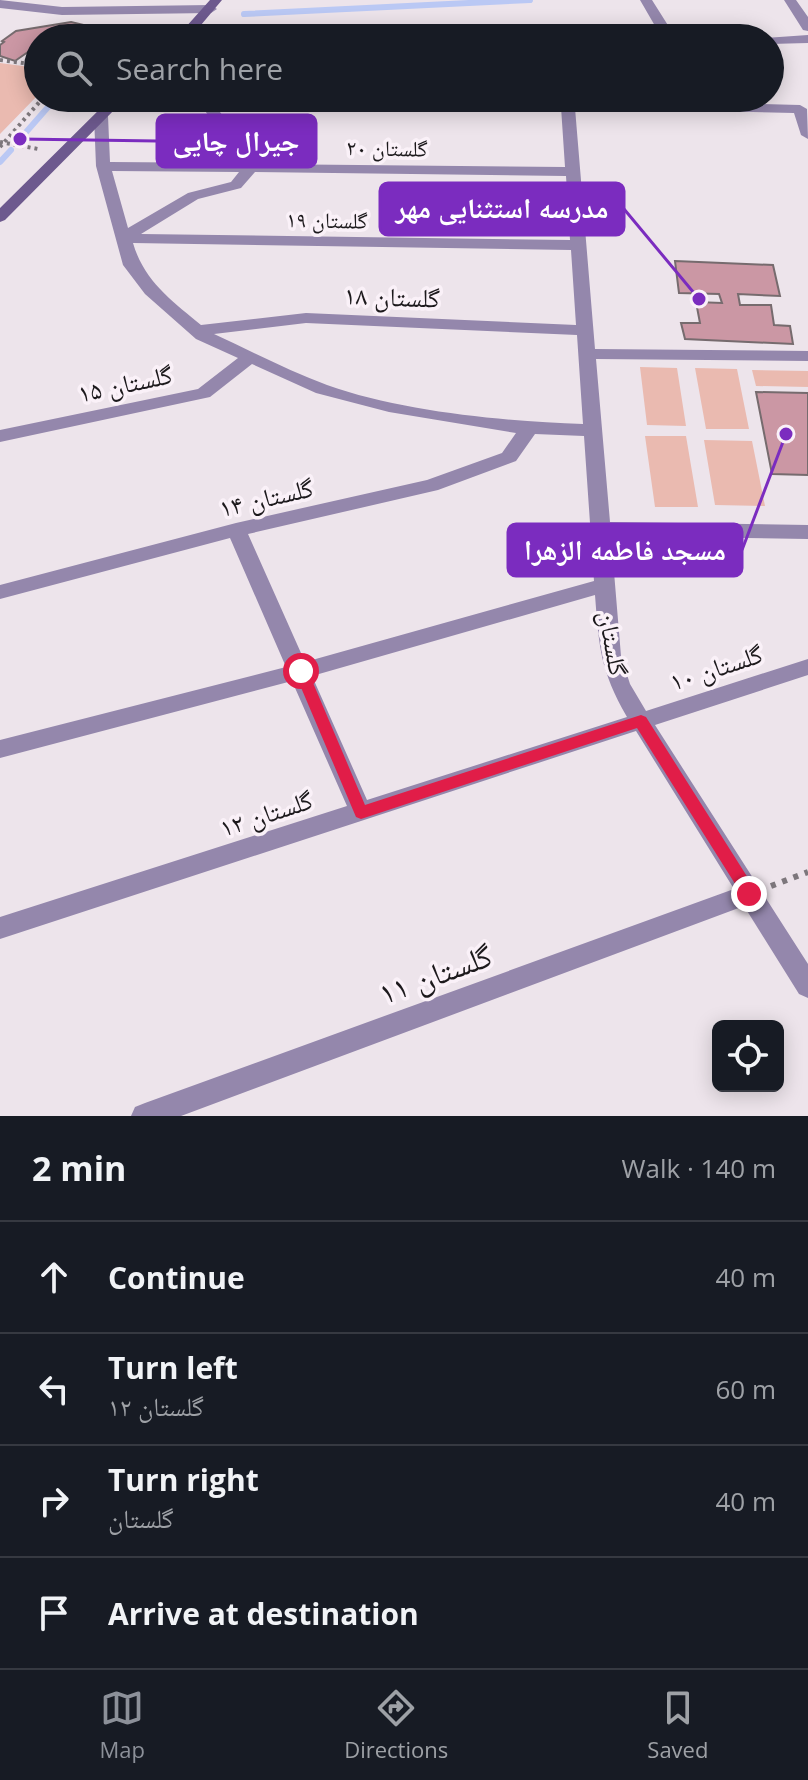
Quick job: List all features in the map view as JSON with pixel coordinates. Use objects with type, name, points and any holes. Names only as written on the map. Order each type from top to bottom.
[{"type":"street","points":[[646,0],[661,24]]},
{"type":"street","points":[[790,0],[808,27]]},
{"type":"street","points":[[0,4],[62,11],[214,5]]},
{"type":"street","points":[[196,24],[214,5]]},
{"type":"street","points":[[784,40],[808,39]]},
{"type":"street","points":[[784,109],[800,109],[808,135]]},
{"type":"street","points":[[0,217],[105,112]]},
{"type":"street","points":[[123,238],[193,196],[236,185],[252,167],[213,112]]},
{"type":"street","name":"گلستان","points":[[569,112],[610,656],[620,685],[641,721],[808,986]]},
{"type":"street","points":[[101,116],[103,166],[131,265],[151,291],[197,331],[249,358],[322,389],[504,427],[593,430]]},
{"type":"street","name":"گلستان ۲۰","points":[[103,166],[573,172]]},
{"type":"street","name":"گلستان ۱۹","points":[[123,238],[579,245]]},
{"type":"street","name":"گلستان ۱۸","points":[[197,331],[306,318],[585,330]]},
{"type":"street","points":[[587,354],[808,356]]},
{"type":"street","name":"گلستان ۱۵","points":[[0,436],[204,393],[249,358]]},
{"type":"street","name":"گلستان ۱۴","points":[[0,592],[236,530],[431,485],[509,457],[529,429]]},
{"type":"street","points":[[601,529],[808,532]]},
{"type":"street","points":[[236,530],[361,812]]},
{"type":"street","points":[[0,749],[301,671],[605,585]]},
{"type":"street","name":"گلستان ۱۰","points":[[641,721],[808,667]]},
{"type":"street","name":"گلستان ۱۲","points":[[0,928],[641,721]]},
{"type":"street","name":"گلستان ۱۱","points":[[145,1116],[749,894]]},
{"type":"path","points":[[0,60],[24,63]]},
{"type":"path","points":[[1,144],[30,112]]},
{"type":"path","points":[[1,144],[64,154]]},
{"type":"path","points":[[749,894],[808,872]]},
{"type":"shaded area","points":[[0,63],[24,66],[24,109],[0,134]]},
{"type":"shaded area","points":[[640,367],[677,368],[686,426],[647,425]]},
{"type":"shaded area","points":[[695,368],[737,369],[749,429],[706,429]]},
{"type":"shaded area","points":[[752,370],[808,371],[808,387],[756,386]]},
{"type":"shaded area","points":[[645,436],[686,436],[698,507],[655,507]]},
{"type":"shaded area","points":[[704,440],[752,441],[765,506],[715,505]]},
{"type":"building","points":[[24,30],[24,55],[15,61],[0,56],[0,45],[16,31]]},
{"type":"building","points":[[675,261],[773,265],[780,296],[738,294],[740,305],[771,305],[774,325],[790,326],[793,344],[685,339],[681,323],[700,323],[696,302],[722,303],[719,294],[679,293]]},
{"type":"building","points":[[756,392],[808,393],[808,475],[772,474]]},
{"type":"waterway","points":[[244,14],[530,0]]},
{"type":"waterway","points":[[20,139],[44,112]]},
{"type":"waterway","points":[[0,162],[11,150]]},
{"type":"place","name":"جیرال چایی","points":[[20,139]]},
{"type":"place","name":"مدرسه استثنایی مهر","points":[[699,299]]},
{"type":"place","name":"مسجد فاطمه الزهرا","points":[[786,434]]},
{"type":"route","points":[[301,671],[361,812],[641,721],[749,894]]}]
